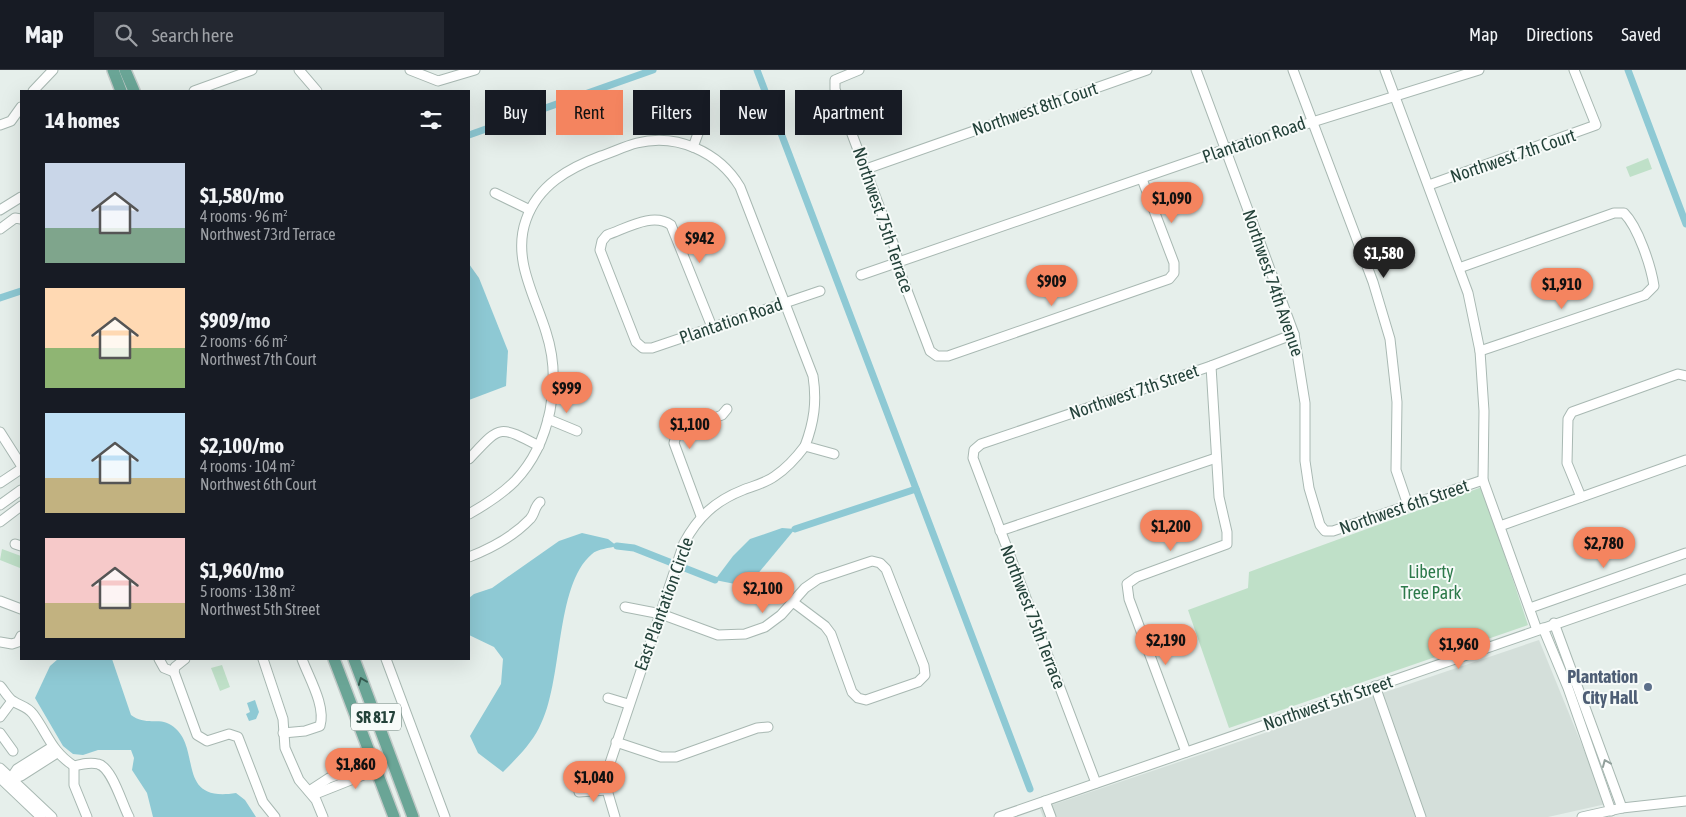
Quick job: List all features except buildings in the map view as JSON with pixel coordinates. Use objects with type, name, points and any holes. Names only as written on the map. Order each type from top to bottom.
[{"type":"main road","points":[[113,70],[121,90]]},
{"type":"main road","points":[[126,70],[134,90]]},
{"type":"main road","points":[[132,70],[139,90]]},
{"type":"main road","name":"SR 817","points":[[334,660],[394,817]]},
{"type":"main road","name":"SR 817","points":[[354,660],[413,817]]},
{"type":"main road","points":[[374,766],[398,776]]},
{"type":"street","points":[[35,90],[53,70]]},
{"type":"street","points":[[197,90],[252,70]]},
{"type":"street","points":[[299,70],[316,90]]},
{"type":"street","points":[[410,70],[438,81],[475,70]]},
{"type":"street","name":"Northwest 75th Terrace","points":[[859,70],[835,80],[835,89],[866,169],[899,262],[900,272],[930,351],[937,356],[948,356],[1168,279],[1174,273],[1174,263],[1142,179]]},
{"type":"street","name":"Northwest 8th Court","points":[[866,169],[1147,70]]},
{"type":"street","name":"Northwest 74th Avenue","points":[[1196,70],[1294,334],[1306,403],[1305,461],[1309,488],[1320,525],[1325,531]]},
{"type":"street","points":[[1293,70],[1372,282],[1390,339],[1397,402],[1396,470],[1408,505]]},
{"type":"street","points":[[1385,70],[1468,293],[1480,351],[1484,410],[1483,480],[1530,608],[1568,688],[1611,811]]},
{"type":"street","name":"Plantation Road","points":[[861,275],[1226,149],[1479,70]]},
{"type":"street","name":"Northwest 7th Court","points":[[1429,185],[1596,125],[1574,70]]},
{"type":"street","points":[[0,125],[11,121],[20,108]]},
{"type":"street","points":[[693,147],[697,135]]},
{"type":"street","name":"East Plantation Circle","points":[[470,513],[514,482],[539,446],[548,420],[553,391],[551,349],[526,275],[521,252],[523,229],[530,210],[544,189],[560,175],[577,165],[637,143],[659,140],[693,147],[714,157],[731,172],[740,187],[786,302],[813,376],[816,395],[813,424],[805,446],[792,464],[774,478],[727,496],[701,516],[684,543],[661,614],[628,704],[610,764],[607,790],[615,817]]},
{"type":"street","points":[[495,193],[530,210]]},
{"type":"street","points":[[0,210],[20,198]]},
{"type":"street","points":[[1459,268],[1614,213],[1624,213],[1631,220],[1652,273],[1654,286],[1645,295],[1480,351]]},
{"type":"street","points":[[0,228],[15,218],[20,219]]},
{"type":"street","name":"Plantation Road","points":[[712,327],[671,225],[663,219],[654,219],[607,235],[602,241],[600,250],[636,342],[643,348],[652,348],[820,291]]},
{"type":"street","name":"Northwest 7th Street","points":[[974,450],[981,444],[1211,366],[1294,334]]},
{"type":"street","points":[[1186,752],[1130,599],[1127,584],[1137,577],[1227,544],[1227,532],[1219,497],[1211,366]]},
{"type":"street","points":[[1581,497],[1567,463],[1568,419],[1572,412],[1678,374],[1686,376]]},
{"type":"street","points":[[701,516],[674,443],[676,433],[722,415],[727,409]]},
{"type":"street","points":[[548,420],[577,431]]},
{"type":"street","points":[[470,458],[492,435],[504,431],[513,432],[539,446]]},
{"type":"street","points":[[0,432],[20,463]]},
{"type":"street","points":[[805,446],[834,454]]},
{"type":"street","name":"Northwest 75th Terrace","points":[[974,450],[973,458],[1096,783]]},
{"type":"street","points":[[1000,531],[1216,458]]},
{"type":"street","points":[[1500,526],[1686,460]]},
{"type":"street","points":[[0,483],[20,470]]},
{"type":"street","name":"Northwest 6th Street","points":[[1325,531],[1333,531],[1483,480]]},
{"type":"street","points":[[0,505],[20,491]]},
{"type":"street","points":[[470,557],[496,546],[532,517],[535,506],[540,502]]},
{"type":"street","points":[[0,522],[20,507]]},
{"type":"street","points":[[1530,608],[1686,553]]},
{"type":"street","points":[[625,607],[661,614],[718,634],[744,634],[765,627],[781,615],[805,588],[818,579],[872,561],[880,563],[886,569],[924,666],[925,675],[918,682],[866,700],[858,698],[852,692],[831,634],[825,626],[793,602]]},
{"type":"street","name":"Northwest 5th Street","points":[[999,817],[1686,579]]},
{"type":"street","points":[[0,601],[20,609]]},
{"type":"street","points":[[1554,624],[1622,808]]},
{"type":"street","points":[[0,642],[12,644],[18,642],[20,638]]},
{"type":"street","points":[[160,660],[164,668],[174,672]]},
{"type":"street","points":[[184,660],[175,667],[174,672],[197,735],[206,741],[229,734],[238,737],[264,802],[274,817]]},
{"type":"street","points":[[263,660],[283,719],[282,733],[285,748],[299,780],[311,793],[323,817]]},
{"type":"street","points":[[282,733],[314,729],[320,726],[322,720],[321,710],[302,660]]},
{"type":"street","points":[[386,660],[445,817]]},
{"type":"street","points":[[0,686],[12,701],[20,703],[32,713],[55,750],[74,766],[74,785],[87,817]]},
{"type":"street","points":[[1375,686],[1421,817]]},
{"type":"street","points":[[608,698],[628,704]]},
{"type":"street","points":[[0,716],[12,701]]},
{"type":"street","points":[[616,742],[661,757],[676,757],[757,728],[768,727]]},
{"type":"street","points":[[0,733],[13,751]]},
{"type":"street","points":[[6,780],[55,750]]},
{"type":"street","points":[[74,766],[89,763],[102,765],[108,772],[129,817]]},
{"type":"street","points":[[311,793],[325,780],[344,777],[374,766]]},
{"type":"street","points":[[0,768],[6,780],[41,817]]},
{"type":"street","points":[[6,780],[52,817]]},
{"type":"street","points":[[578,792],[607,790]]},
{"type":"street","points":[[1045,801],[1051,817]]},
{"type":"street","points":[[1582,817],[1622,808],[1686,801]]},
{"type":"shaded area","points":[[1539,640],[1606,804],[1548,817],[1043,817],[1040,809]]},
{"type":"green space","points":[[1648,158],[1652,169],[1630,177],[1626,167]]},
{"type":"green space","name":"Liberty Tree Park","points":[[1482,487],[1528,625],[1229,728],[1188,610],[1248,588],[1249,572]]},
{"type":"green space","points":[[2,549],[20,556],[20,568],[0,560]]},
{"type":"green space","points":[[222,665],[230,687],[220,691],[211,668]]},
{"type":"water","points":[[470,265],[479,278],[508,351],[506,386],[470,400]]},
{"type":"water","points":[[782,528],[795,529],[756,576],[735,584],[715,580],[733,556],[750,539]]},
{"type":"water","points":[[582,533],[608,539],[617,546],[594,552],[580,569],[571,588],[565,611],[547,709],[532,740],[503,772],[478,753],[470,736],[501,684],[503,659],[494,647],[470,635],[470,597],[492,588],[559,541]]},
{"type":"water","points":[[57,660],[112,660],[131,715],[141,720],[171,725],[181,734],[196,781],[204,790],[216,794],[236,793],[245,800],[256,817],[153,817],[147,793],[132,770],[134,758],[131,750],[98,750],[83,755],[73,754],[63,746],[35,698],[50,666]]},
{"type":"water","points":[[255,700],[259,712],[256,719],[249,721],[246,714],[250,712],[247,703]]},
{"type":"waterway","points":[[470,135],[653,70]]},
{"type":"waterway","points":[[757,70],[1030,789]]},
{"type":"waterway","points":[[1628,70],[1686,224]]},
{"type":"waterway","points":[[0,298],[20,291]]},
{"type":"waterway","points":[[795,529],[916,489]]},
{"type":"waterway","points":[[617,546],[634,548],[672,563]]},
{"type":"waterway","points":[[682,567],[715,580]]},
{"type":"place","name":"Plantation City Hall","points":[[1648,687]]}]
